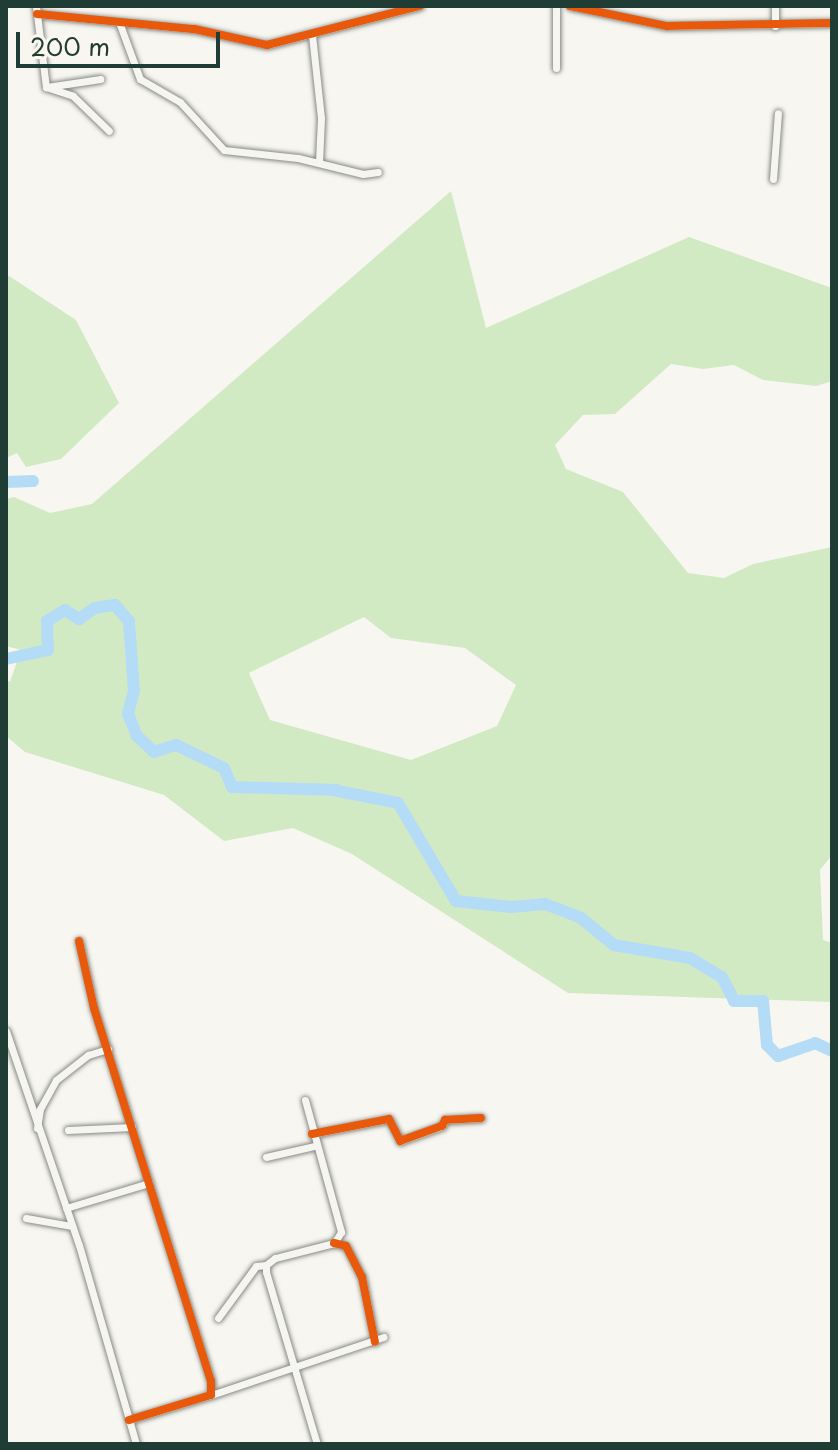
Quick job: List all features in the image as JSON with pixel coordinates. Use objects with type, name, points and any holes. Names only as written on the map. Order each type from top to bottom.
[{"type":"street","points":[[46,87],[36,10],[194,29],[267,45],[420,6]]},
{"type":"street","points":[[556,6],[556,68]]},
{"type":"street","points":[[570,6],[667,26],[832,23]]},
{"type":"street","points":[[775,6],[775,26]]},
{"type":"street","points":[[119,22],[140,79],[180,102],[224,150],[319,162],[357,173],[378,172]]},
{"type":"street","points":[[312,35],[321,118],[319,162]]},
{"type":"street","points":[[46,87],[100,79]]},
{"type":"street","points":[[46,87],[73,96],[109,131]]},
{"type":"street","points":[[773,179],[778,113]]},
{"type":"street","points":[[79,941],[108,1049],[211,1381],[211,1395]]},
{"type":"street","points":[[6,1031],[72,1226],[136,1444]]},
{"type":"street","points":[[37,1128],[40,1109],[56,1080],[88,1055],[108,1049]]},
{"type":"street","points":[[305,1100],[314,1146],[339,1219],[341,1232],[334,1243]]},
{"type":"street","points":[[312,1134],[389,1119],[400,1141],[442,1126],[445,1120],[481,1118]]},
{"type":"street","points":[[68,1130],[132,1127]]},
{"type":"street","points":[[266,1157],[314,1146]]},
{"type":"street","points":[[66,1208],[149,1183]]},
{"type":"street","points":[[26,1218],[72,1226]]},
{"type":"street","points":[[218,1318],[256,1266],[334,1243],[346,1246],[359,1270],[375,1342]]},
{"type":"street","points":[[266,1265],[317,1444]]},
{"type":"street","points":[[129,1420],[296,1370],[383,1337]]},
{"type":"green space","points":[[451,191],[486,328],[689,237],[832,288],[832,381],[816,386],[763,380],[734,365],[703,369],[671,364],[615,414],[583,415],[555,445],[566,469],[623,492],[688,573],[724,578],[753,564],[832,547],[832,855],[820,870],[823,940],[832,943],[832,1002],[568,993],[352,854],[293,828],[224,841],[164,795],[25,752],[6,736],[6,680],[10,682],[21,650],[6,646],[6,499],[14,497],[50,513],[92,504]],"holes":[[[364,617],[391,638],[465,648],[516,685],[497,726],[411,760],[270,720],[249,673]]]},
{"type":"green space","points":[[6,274],[76,320],[119,403],[61,459],[26,467],[17,453],[6,458]]},
{"type":"waterway","points":[[6,482],[33,481]]},
{"type":"waterway","points":[[6,659],[48,650],[47,621],[65,610],[79,619],[95,608],[115,605],[129,621],[134,691],[128,714],[137,736],[154,752],[176,745],[224,768],[232,787],[337,790]]},
{"type":"waterway","points":[[333,790],[398,803],[456,901],[511,907],[545,904],[581,918],[614,945],[690,958],[722,977],[734,1001],[763,1001],[767,1045],[778,1056],[815,1043],[832,1051]]},
{"type":"cycle path","points":[[37,14],[194,29],[267,45],[420,6]]},
{"type":"cycle path","points":[[570,6],[667,26],[832,23]]},
{"type":"cycle path","points":[[79,941],[94,1008],[211,1381],[211,1395],[129,1420]]},
{"type":"cycle path","points":[[312,1134],[389,1119],[400,1141],[442,1126],[445,1120],[481,1118]]},
{"type":"cycle path","points":[[334,1243],[346,1246],[362,1277],[375,1342]]}]
